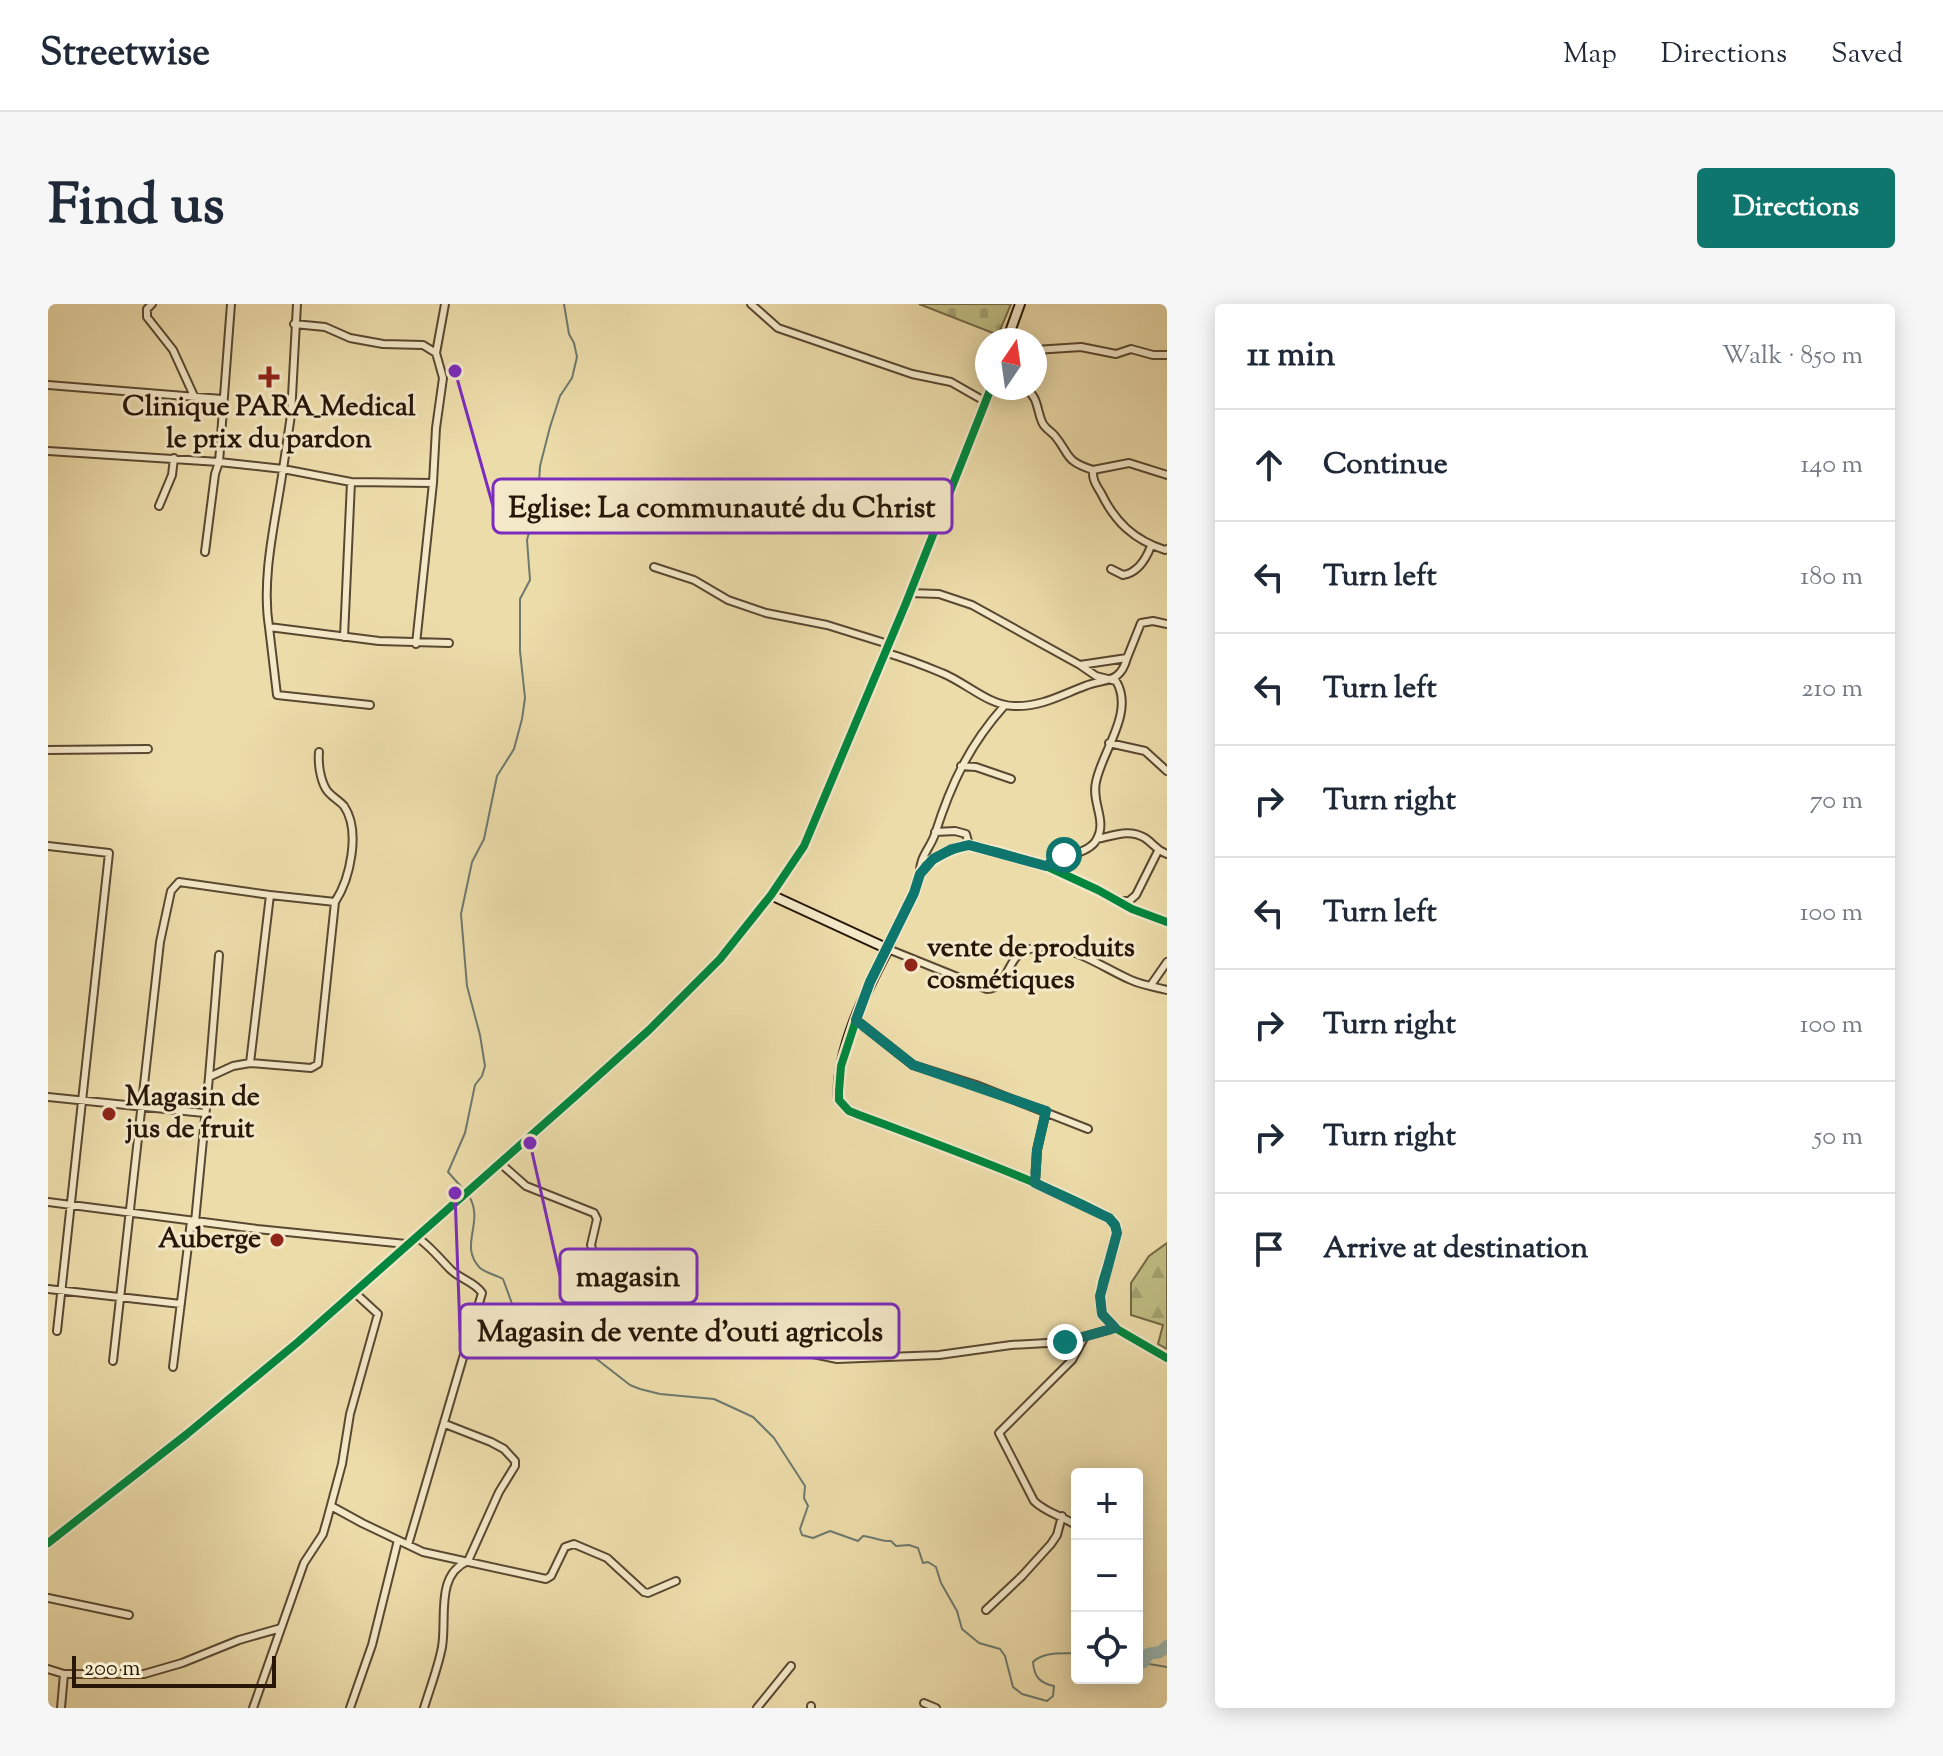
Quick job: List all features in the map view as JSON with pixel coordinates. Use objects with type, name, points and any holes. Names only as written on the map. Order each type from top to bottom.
[{"type":"street","points":[[152,304],[147,309],[147,317],[173,350],[194,396]]},
{"type":"street","points":[[205,552],[219,462],[231,304]]},
{"type":"street","points":[[297,304],[291,415],[268,593],[277,695],[370,705]]},
{"type":"street","points":[[416,644],[443,378],[436,353],[445,304]]},
{"type":"street","points":[[48,1543],[198,1426],[406,1244],[418,1238],[649,1030],[720,959],[771,895],[804,846],[986,402],[951,382],[912,374],[778,328],[751,304]]},
{"type":"street","points":[[1011,328],[1020,304]]},
{"type":"street","points":[[294,324],[325,327],[350,338],[383,344],[423,345],[436,353]]},
{"type":"street","points":[[1047,349],[1081,347],[1116,354],[1131,349],[1167,355]]},
{"type":"street","points":[[48,385],[222,399]]},
{"type":"street","points":[[1035,400],[1044,426],[1056,436],[1066,455],[1077,463],[1093,470],[1129,463],[1167,475]]},
{"type":"street","points":[[48,451],[219,462],[283,469],[351,482],[433,483]]},
{"type":"street","points":[[159,506],[172,475],[174,458]]},
{"type":"street","points":[[1093,470],[1095,482],[1109,509],[1130,533],[1151,546],[1167,549]]},
{"type":"street","points":[[344,637],[351,482]]},
{"type":"street","points":[[1111,569],[1123,575],[1132,572],[1147,556],[1151,546]]},
{"type":"street","points":[[654,567],[694,580],[728,600],[766,613],[827,625],[886,648],[1005,705],[1047,703],[1119,676],[1141,623],[1153,621],[1167,624]]},
{"type":"street","points":[[910,593],[939,594],[972,605],[1096,676],[1118,684],[1123,704],[1094,791],[1102,818],[1097,839],[1088,850],[1064,855],[1046,866]]},
{"type":"street","points":[[269,627],[416,644],[421,641],[449,643]]},
{"type":"street","points":[[1080,665],[1127,658]]},
{"type":"street","points":[[1096,676],[1098,661]]},
{"type":"street","points":[[920,874],[920,861],[961,766],[976,741],[1005,705]]},
{"type":"street","points":[[1109,743],[1145,751],[1167,771]]},
{"type":"street","points":[[48,750],[148,749]]},
{"type":"street","points":[[209,1077],[233,1066],[250,1063],[311,1068],[318,1064],[335,902],[346,886],[353,833],[343,805],[327,790],[319,752]]},
{"type":"street","points":[[961,766],[976,767],[1011,779]]},
{"type":"street","points":[[935,832],[964,832],[969,845]]},
{"type":"street","points":[[1097,839],[1130,833],[1144,837],[1158,851],[1167,854]]},
{"type":"street","points":[[1167,922],[1046,866],[969,845],[952,849],[933,859],[920,874],[888,949],[870,982],[841,1066],[839,1091],[839,1100],[849,1111],[1035,1183],[1109,1218],[1117,1233],[1100,1296],[1102,1314],[1115,1328],[1167,1358]]},
{"type":"street","points":[[48,846],[109,853],[57,1331]]},
{"type":"street","points":[[1118,901],[1129,901],[1136,895],[1158,851]]},
{"type":"street","points":[[924,853],[933,859]]},
{"type":"street","points":[[113,1361],[160,942],[174,886],[179,882],[335,902]]},
{"type":"street","points":[[250,1063],[270,895]]},
{"type":"street","points":[[771,895],[888,949],[987,989],[999,985],[1022,952],[1049,948],[1082,955],[1129,979],[1167,990]]},
{"type":"street","points":[[173,1367],[193,1221],[219,955]]},
{"type":"street","points":[[1151,985],[1167,962]]},
{"type":"street","points":[[856,1020],[913,1065],[1046,1111],[1088,1129]]},
{"type":"street","points":[[48,1097],[204,1113]]},
{"type":"street","points":[[1035,1183],[1037,1150],[1046,1111]]},
{"type":"street","points":[[500,1163],[526,1186],[597,1216],[591,1245],[593,1252],[633,1273],[669,1298],[709,1314],[738,1337],[756,1337],[819,1356],[857,1360],[939,1355],[1084,1338],[1115,1328]]},
{"type":"street","points":[[48,1202],[406,1244]]},
{"type":"street","points":[[408,1545],[482,1293],[451,1270],[437,1252],[418,1238]]},
{"type":"street","points":[[48,1289],[181,1304]]},
{"type":"street","points":[[253,1708],[304,1563],[323,1534],[331,1506],[350,1414],[377,1316],[376,1311],[354,1292]]},
{"type":"street","points":[[1071,1522],[1034,1501],[999,1433],[1072,1360],[1084,1338]]},
{"type":"street","points":[[424,1708],[441,1653],[448,1582],[458,1566],[468,1561],[499,1492],[514,1472],[515,1461],[504,1449],[491,1442],[445,1424]]},
{"type":"street","points":[[331,1506],[436,1556],[546,1579],[551,1576],[565,1547],[574,1544],[604,1556],[644,1592],[676,1581]]},
{"type":"street","points":[[986,1610],[1051,1544],[1062,1516]]},
{"type":"street","points":[[350,1708],[372,1645],[398,1540]]},
{"type":"street","points":[[48,1598],[129,1615]]},
{"type":"street","points":[[48,1669],[64,1674],[144,1674],[281,1628]]},
{"type":"street","points":[[757,1708],[791,1666]]},
{"type":"street","points":[[61,1708],[64,1674]]},
{"type":"street","points":[[924,1703],[936,1708]]},
{"type":"green space","points":[[919,304],[1011,304],[1001,328],[980,328]]},
{"type":"green space","points":[[1167,1243],[1167,1349],[1158,1344],[1163,1325],[1131,1315],[1131,1283],[1149,1256]]},
{"type":"waterway","points":[[465,1191],[448,1172],[465,1133],[475,1085],[485,1066],[467,986],[461,914],[472,862],[484,839],[497,776],[514,749],[522,719],[525,698],[520,651],[520,599],[530,580],[527,540],[538,499],[540,466],[550,427],[560,396],[572,378],[577,357],[564,304]]},
{"type":"waterway","points":[[469,1196],[474,1215],[471,1242],[474,1259],[482,1270],[503,1279],[519,1323],[536,1331],[544,1339],[594,1357],[630,1385],[660,1394],[714,1399],[753,1417],[774,1438],[805,1486],[804,1498],[808,1506],[800,1529],[802,1535],[813,1538],[830,1531],[858,1541],[863,1536],[891,1541],[896,1546],[918,1548],[923,1563],[928,1562],[936,1567],[962,1629],[979,1643],[1000,1649],[1005,1656],[1013,1687],[1022,1694],[1047,1701],[1053,1696],[1054,1686],[1039,1678],[1033,1662],[1048,1655],[1071,1653]]},
{"type":"waterway","points":[[1144,1662],[1148,1654],[1160,1652],[1167,1646]]},
{"type":"waterway","points":[[1143,1663],[1167,1667]]},
{"type":"cycle path","points":[[48,1543],[298,1342],[649,1030],[720,959],[771,895],[804,846],[906,603],[986,400]]},
{"type":"cycle path","points":[[1167,922],[1132,909],[1046,866],[966,845],[943,854],[926,865],[920,874],[914,893],[870,982],[841,1066],[839,1091],[839,1100],[849,1111],[1035,1183],[1101,1214],[1115,1224],[1114,1244],[1101,1287],[1102,1314],[1115,1328],[1167,1358]]},
{"type":"place","name":"Eglise: La communauté du Christ","points":[[455,371]]},
{"type":"place","name":"Clinique PARA_Medical le prix du pardon","points":[[269,377]]},
{"type":"place","name":"vente de produits cosmétiques","points":[[911,965]]},
{"type":"place","name":"Magasin de jus de fruit","points":[[109,1114]]},
{"type":"place","name":"magasin","points":[[530,1143]]},
{"type":"place","name":"Magasin de vente d'outi agricols","points":[[455,1193]]},
{"type":"place","name":"Auberge","points":[[277,1240]]},
{"type":"route","points":[[1064,855],[1046,866],[966,845],[933,859],[920,874],[914,893],[870,982],[856,1020],[913,1065],[1046,1111],[1046,1121],[1038,1142],[1035,1183],[1109,1218],[1117,1233],[1100,1296],[1102,1314],[1115,1328],[1065,1342]]}]
